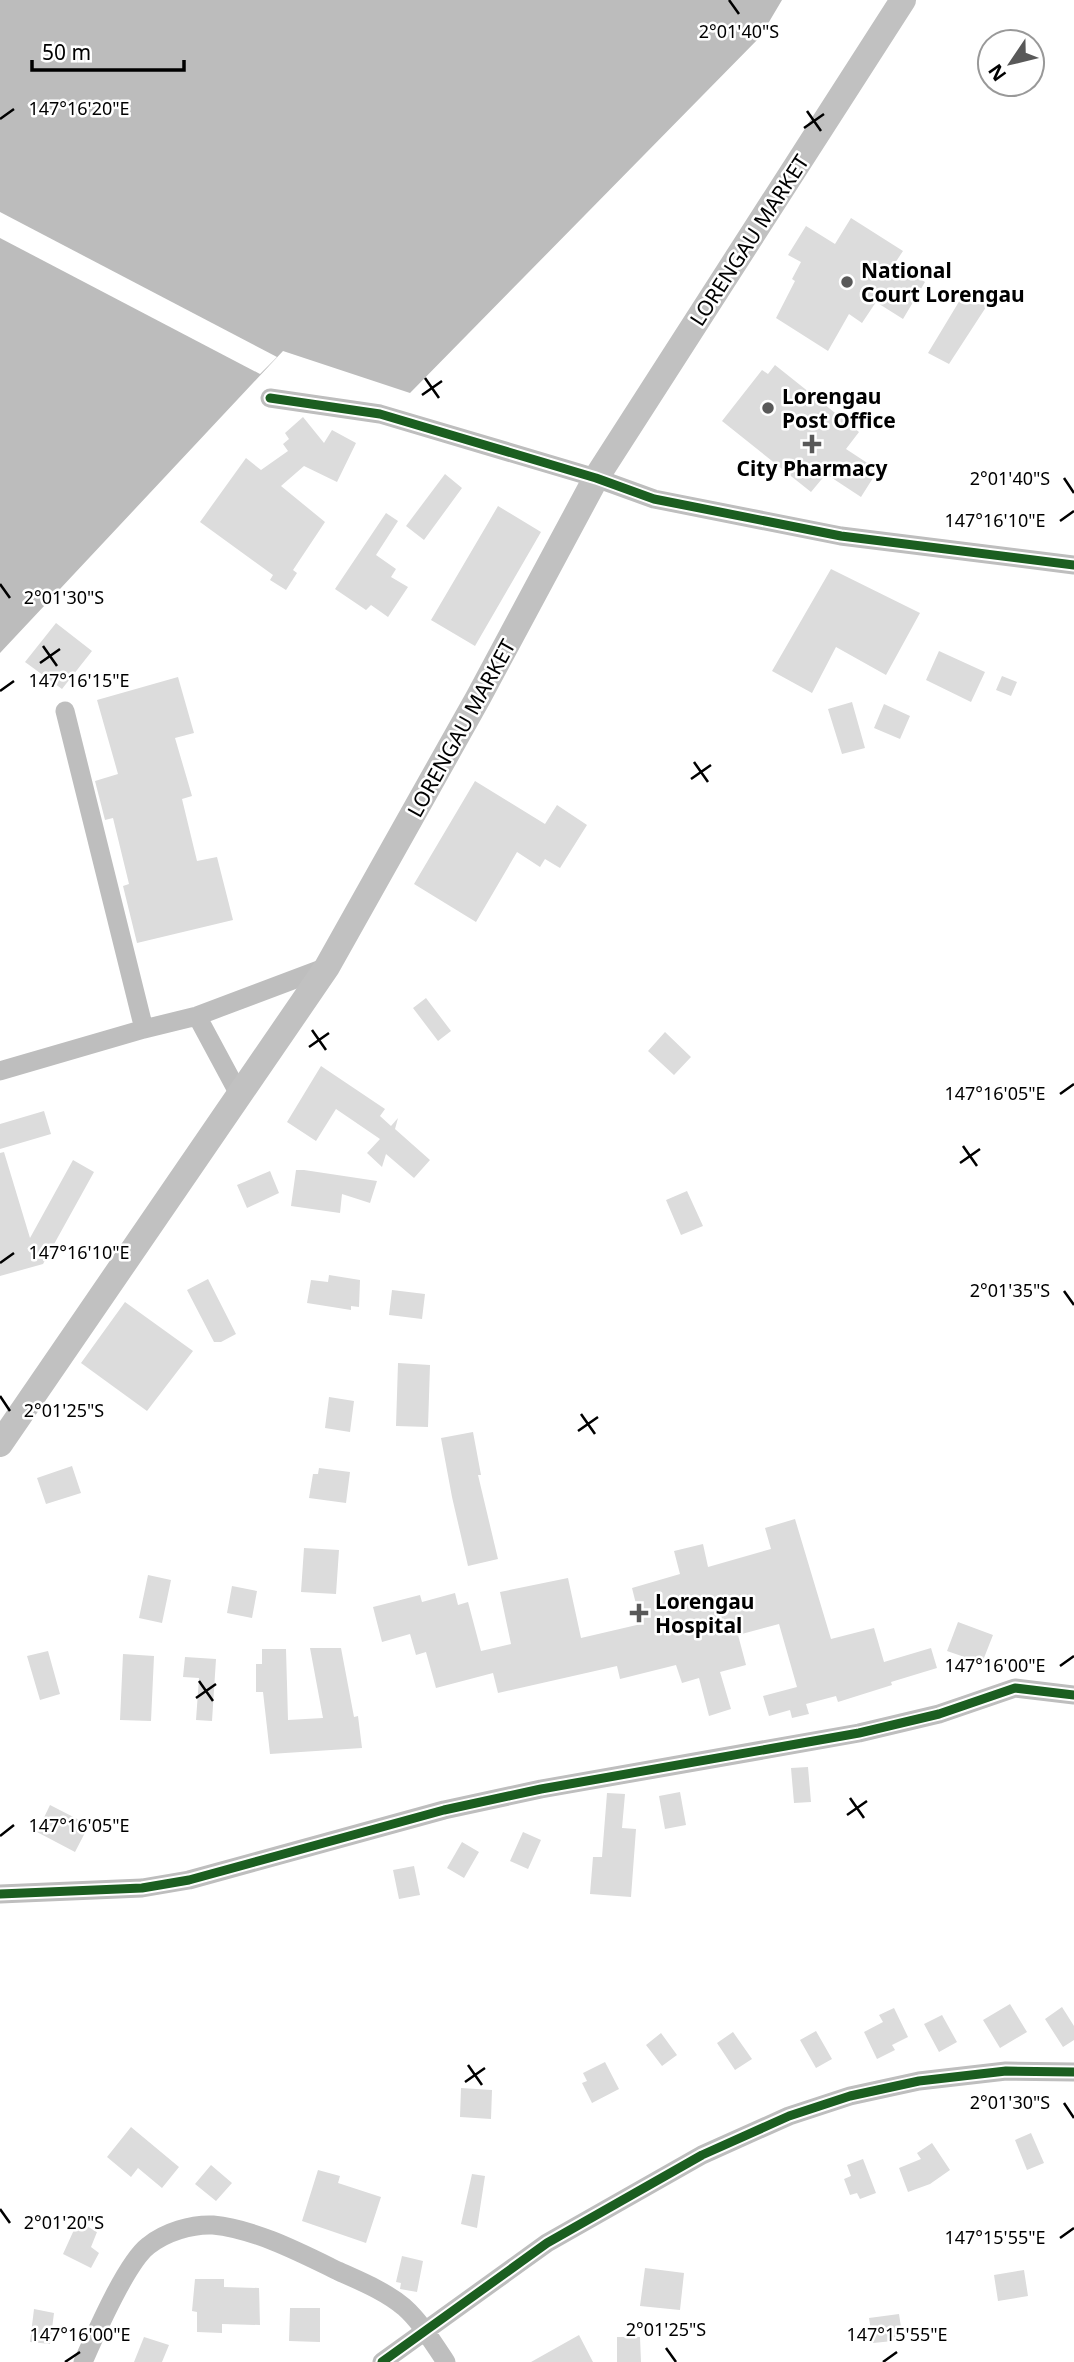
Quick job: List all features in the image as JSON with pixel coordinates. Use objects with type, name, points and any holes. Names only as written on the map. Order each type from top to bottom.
[{"type":"main road","name":"LORENGAU MARKET","points":[[0,1444],[327,967],[458,734],[596,478],[903,0]]},
{"type":"street","points":[[270,398],[380,414],[596,478],[654,499],[841,536],[1074,565]]},
{"type":"street","points":[[65,711],[144,1029]]},
{"type":"street","points":[[0,1072],[197,1016],[327,967]]},
{"type":"street","points":[[197,1016],[240,1096]]},
{"type":"street","points":[[0,1894],[142,1888],[188,1880],[444,1810],[541,1789],[859,1733],[939,1714],[1015,1688],[1074,1695]]},
{"type":"street","points":[[382,2362],[547,2244],[702,2155],[789,2116],[850,2096],[919,2081],[1006,2071],[1074,2072]]},
{"type":"street","points":[[83,2362],[135,2260],[148,2246],[172,2233],[190,2227],[210,2225],[230,2227],[288,2247],[373,2287],[403,2307],[425,2331],[446,2362]]},
{"type":"shaded area","points":[[0,0],[782,0],[760,37],[410,393],[283,351],[0,653]]},
{"type":"pier","points":[[0,212],[277,357],[260,374],[0,238]]},
{"type":"building","points":[[851,218],[903,251],[895,263],[925,282],[903,319],[876,302],[862,323],[849,314],[828,351],[776,318],[795,281],[792,279],[801,262],[788,255],[806,226],[835,244]]},
{"type":"building","points":[[966,290],[988,304],[949,364],[928,353]]},
{"type":"building","points":[[775,365],[859,432],[846,449],[878,470],[861,497],[826,474],[811,492],[722,421],[762,370],[768,374]]},
{"type":"building","points":[[303,417],[324,443],[332,430],[356,443],[337,482],[304,466],[281,486],[325,522],[293,570],[297,573],[286,590],[270,580],[273,575],[200,522],[246,458],[261,470],[288,451],[283,444],[289,439],[285,433]]},
{"type":"building","points":[[445,474],[462,488],[424,540],[406,526]]},
{"type":"building","points":[[498,506],[541,532],[475,646],[431,620]]},
{"type":"building","points":[[386,513],[398,521],[376,555],[396,569],[391,577],[408,587],[388,617],[371,605],[366,610],[335,589]]},
{"type":"building","points":[[831,569],[920,613],[886,675],[836,647],[812,693],[772,671]]},
{"type":"building","points":[[56,623],[92,651],[62,689],[25,662]]},
{"type":"building","points":[[939,651],[985,672],[971,702],[926,680]]},
{"type":"building","points":[[1002,676],[1017,682],[1011,696],[996,690]]},
{"type":"building","points":[[178,677],[194,733],[175,738],[192,796],[182,799],[197,861],[217,857],[233,920],[137,943],[123,886],[129,884],[113,818],[105,820],[95,781],[118,774],[97,700]]},
{"type":"building","points":[[852,702],[865,748],[842,754],[828,709]]},
{"type":"building","points":[[884,704],[910,716],[900,739],[874,728]]},
{"type":"building","points":[[475,781],[545,824],[557,805],[587,825],[560,868],[545,859],[540,867],[517,852],[476,922],[414,884]]},
{"type":"building","points":[[426,998],[451,1031],[438,1041],[413,1008]]},
{"type":"building","points":[[665,1032],[691,1057],[674,1075],[648,1051]]},
{"type":"building","points":[[321,1066],[385,1109],[380,1116],[391,1126],[398,1118],[395,1129],[430,1160],[414,1178],[386,1154],[382,1167],[367,1153],[380,1139],[336,1109],[316,1141],[287,1122]]},
{"type":"building","points":[[44,1111],[51,1134],[0,1149],[0,1124]]},
{"type":"building","points":[[4,1152],[30,1238],[73,1160],[94,1172],[43,1264],[0,1276],[0,1153]]},
{"type":"building","points":[[296,1170],[377,1181],[370,1203],[342,1194],[340,1213],[291,1206]]},
{"type":"building","points":[[270,1171],[279,1193],[247,1208],[237,1185]]},
{"type":"building","points":[[687,1191],[703,1226],[681,1235],[666,1200]]},
{"type":"building","points":[[329,1275],[360,1280],[359,1307],[351,1306],[351,1310],[307,1303],[311,1280],[328,1282]]},
{"type":"building","points":[[208,1279],[236,1334],[221,1342],[214,1342],[187,1290]]},
{"type":"building","points":[[392,1290],[425,1294],[422,1319],[389,1315]]},
{"type":"building","points":[[125,1302],[193,1351],[147,1411],[81,1363]]},
{"type":"building","points":[[398,1363],[430,1365],[428,1427],[396,1426]]},
{"type":"building","points":[[329,1397],[354,1401],[350,1432],[325,1428]]},
{"type":"building","points":[[473,1432],[481,1475],[478,1475],[498,1559],[468,1566],[441,1438]]},
{"type":"building","points":[[72,1466],[81,1493],[46,1504],[37,1478]]},
{"type":"building","points":[[319,1468],[350,1472],[346,1503],[309,1498],[313,1474],[318,1474]]},
{"type":"building","points":[[795,1519],[831,1639],[874,1628],[884,1662],[931,1648],[937,1668],[838,1702],[836,1696],[806,1704],[809,1714],[792,1718],[790,1710],[769,1716],[763,1696],[797,1687],[779,1624],[738,1635],[746,1665],[720,1672],[731,1709],[709,1716],[699,1678],[682,1683],[676,1665],[620,1679],[617,1666],[498,1693],[493,1673],[436,1688],[426,1652],[416,1655],[410,1634],[382,1642],[373,1607],[420,1595],[422,1602],[455,1593],[458,1605],[468,1602],[481,1651],[511,1644],[500,1592],[568,1578],[581,1638],[641,1624],[632,1588],[680,1574],[674,1551],[703,1544],[708,1567],[771,1549],[765,1528]]},
{"type":"building","points":[[304,1548],[339,1550],[336,1594],[301,1592]]},
{"type":"building","points":[[148,1575],[171,1580],[162,1623],[139,1618]]},
{"type":"building","points":[[232,1586],[257,1591],[252,1618],[227,1613]]},
{"type":"building","points":[[958,1622],[993,1635],[982,1663],[947,1651]]},
{"type":"building","points":[[310,1648],[341,1648],[354,1717],[358,1716],[362,1748],[270,1754],[263,1692],[256,1692],[256,1664],[262,1664],[262,1649],[286,1649],[288,1720],[323,1718]]},
{"type":"building","points":[[48,1651],[60,1694],[40,1700],[27,1656]]},
{"type":"building","points":[[123,1654],[154,1656],[151,1721],[120,1720]]},
{"type":"building","points":[[185,1657],[216,1659],[212,1721],[196,1720],[199,1678],[183,1677]]},
{"type":"building","points":[[808,1767],[811,1802],[794,1803],[791,1768]]},
{"type":"building","points":[[680,1792],[686,1825],[665,1829],[659,1796]]},
{"type":"building","points":[[607,1793],[625,1794],[622,1828],[636,1829],[631,1897],[590,1894],[593,1857],[602,1857]]},
{"type":"building","points":[[50,1805],[89,1825],[75,1852],[37,1832]]},
{"type":"building","points":[[523,1832],[541,1840],[528,1869],[510,1861]]},
{"type":"building","points":[[462,1842],[479,1852],[464,1878],[447,1868]]},
{"type":"building","points":[[414,1866],[420,1895],[399,1899],[393,1870]]},
{"type":"building","points":[[1010,2004],[1027,2032],[1000,2048],[983,2020]]},
{"type":"building","points":[[1062,2007],[1074,2026],[1074,2040],[1063,2047],[1045,2019]]},
{"type":"building","points":[[894,2008],[908,2037],[892,2045],[895,2050],[877,2059],[864,2032],[883,2022],[879,2015]]},
{"type":"building","points":[[942,2015],[957,2042],[939,2052],[924,2024]]},
{"type":"building","points":[[816,2031],[832,2059],[816,2068],[800,2040]]},
{"type":"building","points":[[733,2032],[752,2059],[735,2070],[717,2043]]},
{"type":"building","points":[[661,2033],[677,2055],[662,2066],[646,2045]]},
{"type":"building","points":[[605,2062],[619,2089],[592,2103],[582,2083],[587,2081],[583,2073]]},
{"type":"building","points":[[461,2088],[492,2090],[491,2119],[460,2117]]},
{"type":"building","points":[[131,2127],[179,2167],[162,2188],[138,2168],[131,2177],[107,2157]]},
{"type":"building","points":[[1031,2133],[1044,2163],[1027,2170],[1015,2140]]},
{"type":"building","points":[[932,2143],[950,2170],[930,2184],[908,2192],[899,2168],[921,2159],[917,2153]]},
{"type":"building","points":[[863,2159],[876,2193],[860,2199],[857,2193],[850,2195],[844,2179],[851,2176],[847,2165]]},
{"type":"building","points":[[211,2165],[232,2183],[216,2201],[195,2184]]},
{"type":"building","points":[[318,2170],[340,2176],[338,2183],[381,2197],[366,2243],[302,2221]]},
{"type":"building","points":[[472,2174],[485,2176],[477,2228],[461,2224]]},
{"type":"building","points":[[78,2221],[97,2232],[91,2247],[99,2253],[91,2268],[63,2254]]},
{"type":"building","points":[[402,2256],[423,2261],[417,2292],[400,2289],[401,2283],[396,2282]]},
{"type":"building","points":[[645,2268],[684,2273],[680,2310],[640,2306]]},
{"type":"building","points":[[1024,2270],[1028,2296],[998,2301],[994,2275]]},
{"type":"building","points":[[195,2279],[224,2279],[224,2287],[259,2288],[260,2325],[222,2324],[222,2333],[197,2332],[197,2312],[192,2311]]},
{"type":"building","points":[[290,2308],[320,2308],[320,2342],[289,2341]]},
{"type":"building","points":[[34,2309],[54,2313],[50,2344],[30,2342]]},
{"type":"building","points":[[899,2314],[903,2340],[873,2343],[869,2318]]},
{"type":"building","points":[[579,2335],[593,2362],[531,2362]]},
{"type":"building","points":[[144,2337],[169,2345],[162,2362],[134,2362]]},
{"type":"building","points":[[617,2337],[640,2337],[641,2362],[617,2362]]},
{"type":"cycle path","points":[[270,398],[380,414],[596,478],[654,499],[841,536],[1074,565]]},
{"type":"cycle path","points":[[0,1894],[142,1888],[189,1880],[444,1810],[541,1789],[859,1733],[939,1714],[1015,1688],[1074,1695]]},
{"type":"cycle path","points":[[382,2362],[547,2243],[702,2155],[789,2116],[850,2096],[919,2081],[1006,2071],[1074,2072]]},
{"type":"place","name":"National Court Lorengau","points":[[847,282]]},
{"type":"place","name":"Lorengau Post Office","points":[[768,408]]},
{"type":"place","name":"City Pharmacy","points":[[812,444]]},
{"type":"place","name":"Lorengau Hospital","points":[[639,1613]]}]
